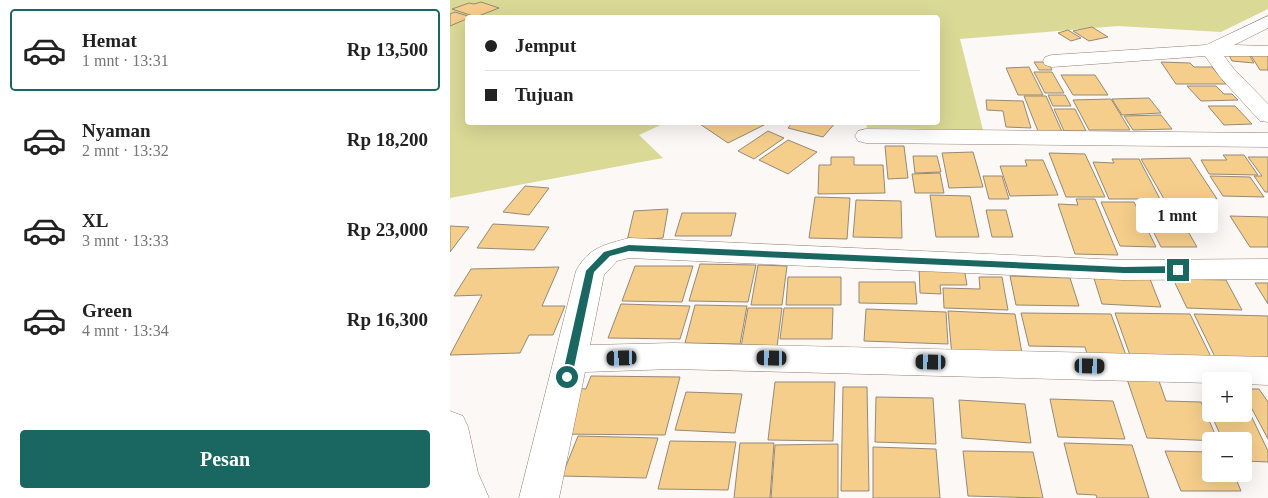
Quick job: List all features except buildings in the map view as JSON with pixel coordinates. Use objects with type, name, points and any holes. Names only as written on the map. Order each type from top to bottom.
[{"type":"street","points":[[1210,50],[1268,20]]},
{"type":"street","points":[[1210,50],[1227,73],[1268,116]]},
{"type":"street","points":[[1052,62],[1210,50],[1268,51]]},
{"type":"street","points":[[866,136],[1268,140]]},
{"type":"street","points":[[540,498],[590,271],[607,254],[629,248],[1124,270],[1268,268]]},
{"type":"street","points":[[571,359],[673,356],[1268,371]]},
{"type":"street","points":[[450,427],[459,474],[469,498]]},
{"type":"shaded area","points":[[450,0],[1268,0],[1268,9],[1221,32],[1118,26],[960,39],[983,130],[867,128],[866,125],[940,125],[940,15],[465,15],[465,125],[661,125],[639,135],[663,158],[450,198]]},
{"type":"route","points":[[567,377],[590,271],[607,254],[629,248],[1124,270],[1178,270]]}]
